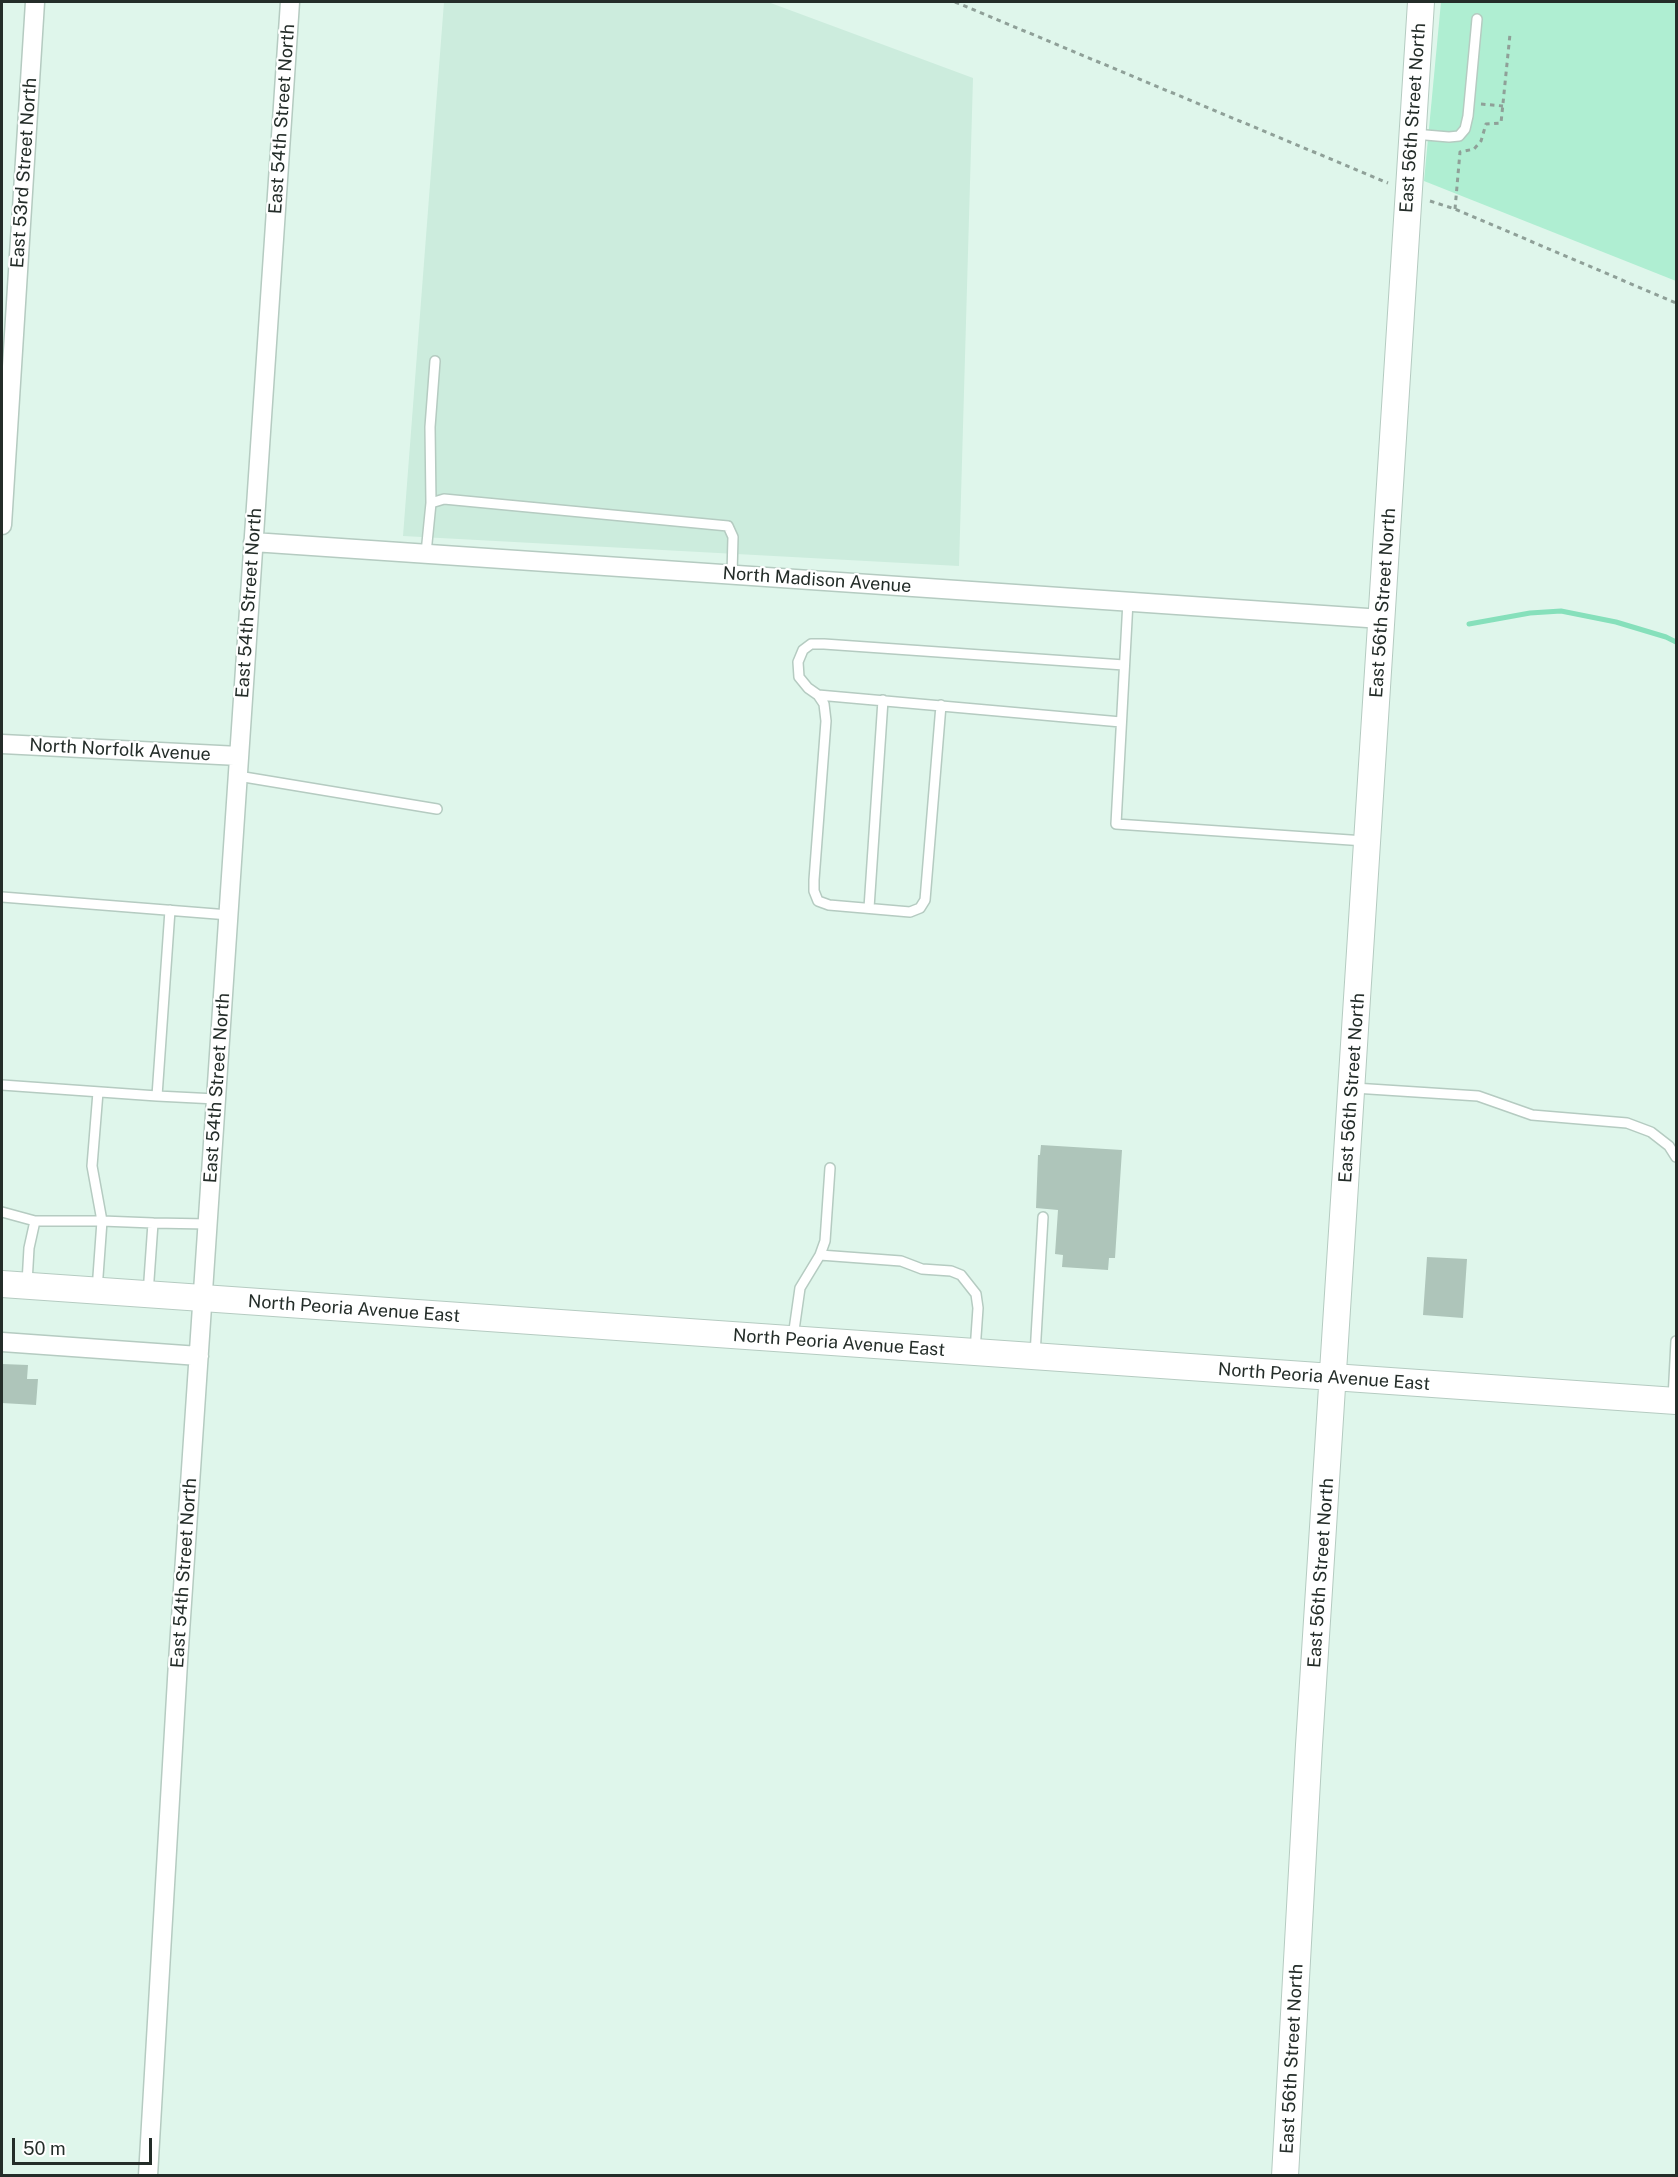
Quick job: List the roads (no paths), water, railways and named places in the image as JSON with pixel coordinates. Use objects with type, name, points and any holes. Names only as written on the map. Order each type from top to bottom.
[{"type":"street","name":"East 53rd Street North","points":[[2,525],[35,2]]},
{"type":"street","name":"East 54th Street North","points":[[148,2175],[178,1662],[290,2]]},
{"type":"street","name":"East 56th Street North","points":[[1285,2175],[1309,1745],[1421,2]]},
{"type":"street","name":"North Madison Avenue","points":[[253,542],[1382,618]]},
{"type":"street","name":"North Norfolk Avenue","points":[[2,744],[239,756]]},
{"type":"street","name":"North Peoria Avenue East","points":[[2,1284],[1675,1401]]},
{"type":"street","points":[[2,1342],[199,1356]]},
{"type":"lane","points":[[1412,134],[1449,137],[1459,136],[1465,129],[1470,103],[1477,19]]},
{"type":"lane","points":[[426,553],[431,503],[430,427],[435,361]]},
{"type":"lane","points":[[431,503],[444,499],[728,526],[733,537],[732,574]]},
{"type":"lane","points":[[1128,601],[1116,824],[1367,842]]},
{"type":"lane","points":[[941,705],[925,900],[920,908],[910,912],[829,905],[818,901],[814,891],[826,722],[824,704],[799,677],[798,662],[802,650],[811,644],[1124,665]]},
{"type":"lane","points":[[818,695],[1121,722]]},
{"type":"lane","points":[[869,908],[883,700]]},
{"type":"lane","points":[[238,776],[437,809]]},
{"type":"lane","points":[[2,897],[229,915]]},
{"type":"lane","points":[[157,1096],[170,910]]},
{"type":"lane","points":[[2,1085],[216,1099]]},
{"type":"lane","points":[[1352,1088],[1478,1096],[1532,1115],[1627,1123],[1652,1131],[1670,1146],[1677,1157]]},
{"type":"lane","points":[[97,1290],[102,1221],[92,1166],[98,1092]]},
{"type":"lane","points":[[793,1340],[800,1288],[820,1255],[826,1228],[830,1168]]},
{"type":"lane","points":[[2,1212],[35,1221],[208,1224]]},
{"type":"lane","points":[[1035,1357],[1043,1217]]},
{"type":"lane","points":[[27,1286],[29,1248],[35,1221]]},
{"type":"lane","points":[[148,1294],[153,1223]]},
{"type":"lane","points":[[820,1255],[901,1261],[922,1269],[951,1271],[961,1275],[976,1294],[978,1308],[975,1353]]},
{"type":"lane","points":[[1675,1401],[1677,1341]]},
{"type":"waterway","points":[[1469,624],[1530,613],[1561,611],[1616,622],[1676,642]]}]
